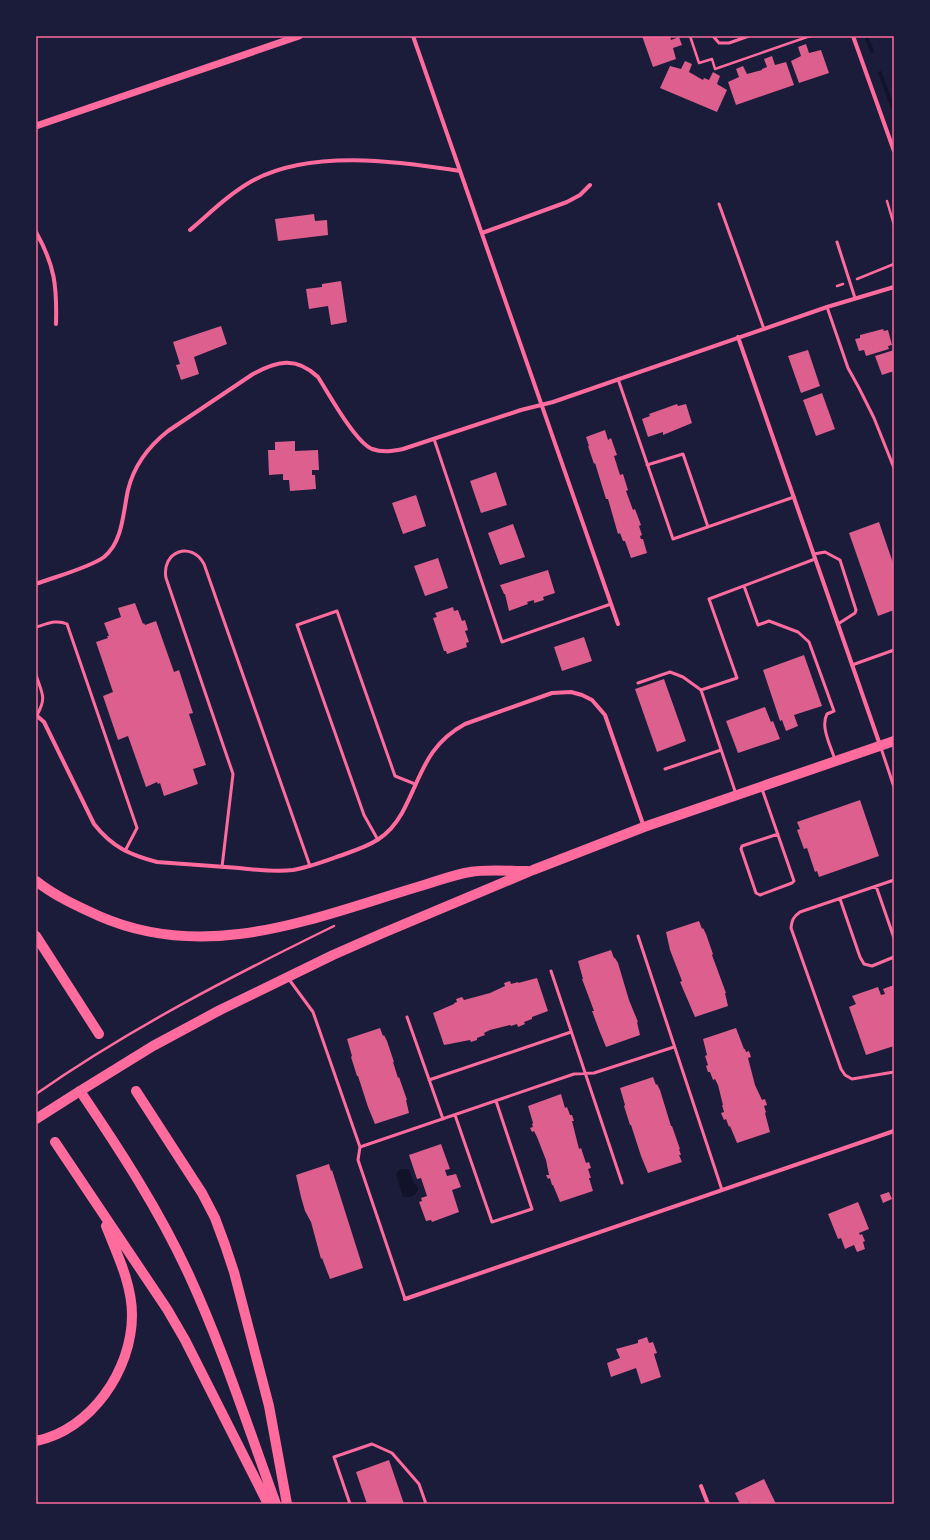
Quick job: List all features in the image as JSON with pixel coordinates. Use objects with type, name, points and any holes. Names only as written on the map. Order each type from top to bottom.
[{"type":"main road","points":[[36,1119],[159,1043],[220,1010],[287,977],[383,933],[533,870],[644,827],[894,741]]},
{"type":"main road","points":[[36,880],[72,904],[112,922],[148,932],[186,937],[220,937],[263,931],[308,920],[471,871],[533,870]]},
{"type":"main road","points":[[36,936],[99,1034]]},
{"type":"main road","points":[[80,1091],[132,1169],[158,1214],[188,1274],[218,1342],[276,1504]]},
{"type":"main road","points":[[136,1091],[202,1193],[225,1245],[270,1406],[287,1504]]},
{"type":"main road","points":[[55,1142],[167,1308],[185,1340],[268,1504]]},
{"type":"main road","points":[[36,1441],[60,1434],[73,1426],[100,1400],[116,1379],[131,1336],[132,1314],[125,1272],[97,1206]]},
{"type":"street","points":[[36,126],[299,36]]},
{"type":"street","points":[[413,36],[618,624]]},
{"type":"street","points":[[854,36],[894,151]]},
{"type":"street","points":[[190,230],[234,192],[253,181],[287,168],[330,162],[366,160],[402,162],[460,171]]},
{"type":"street","points":[[482,233],[567,202],[580,195],[590,185]]},
{"type":"street","points":[[36,232],[45,248],[53,268],[57,296],[56,324]]},
{"type":"street","points":[[36,584],[95,562],[109,551],[114,545],[118,535],[128,489],[133,474],[146,451],[168,430],[266,367],[278,363],[293,363],[313,372],[318,377],[357,436],[371,448],[389,452],[403,449],[542,405],[738,337],[894,286]]},
{"type":"street","points":[[738,337],[880,746]]},
{"type":"street","points":[[36,715],[44,722],[94,824],[112,843],[125,851],[140,858],[157,862],[282,871],[310,866],[361,849],[378,840],[394,826],[402,812],[422,766],[442,740],[454,730],[465,724],[552,693],[571,692],[582,695],[592,700],[605,716],[644,827]]},
{"type":"street","points":[[405,1299],[894,1131]]},
{"type":"street","points":[[701,1486],[708,1504]]},
{"type":"lane","points":[[713,36],[719,43],[729,43],[749,36]]},
{"type":"lane","points":[[719,204],[764,329]]},
{"type":"lane","points":[[837,242],[855,298]]},
{"type":"lane","points":[[827,307],[848,368],[874,418],[894,468]]},
{"type":"lane","points":[[618,379],[673,539],[794,497]]},
{"type":"lane","points":[[434,439],[502,642],[611,604]]},
{"type":"lane","points":[[647,465],[683,454],[708,527]]},
{"type":"lane","points":[[222,867],[233,774],[166,578],[165,567],[168,560],[172,555],[179,552],[188,551],[196,553],[204,564],[310,866]]},
{"type":"lane","points":[[814,554],[825,552],[840,560],[856,606],[855,614],[838,624]]},
{"type":"lane","points":[[701,690],[737,678],[709,599],[815,559]]},
{"type":"lane","points":[[744,586],[758,625],[769,621],[798,632],[809,642],[834,711],[827,714],[824,720],[824,727],[836,761]]},
{"type":"lane","points":[[378,840],[364,815],[297,625],[337,611],[395,776],[415,784]]},
{"type":"lane","points":[[36,627],[62,621],[67,624],[137,828],[125,851]]},
{"type":"lane","points":[[852,665],[894,650]]},
{"type":"lane","points":[[638,684],[670,672],[683,677],[701,690],[737,795]]},
{"type":"lane","points":[[36,675],[42,694],[43,704],[36,715]]},
{"type":"lane","points":[[880,746],[894,787]]},
{"type":"lane","points":[[665,769],[721,750]]},
{"type":"lane","points":[[761,787],[778,834],[794,881],[760,895],[756,893],[741,849],[742,846],[778,834]]},
{"type":"lane","points":[[894,880],[800,912],[794,916],[791,928],[841,1069],[845,1075],[852,1079],[894,1072]]},
{"type":"lane","points":[[876,886],[894,938]]},
{"type":"lane","points":[[840,899],[860,957],[864,964],[872,966],[894,957]]},
{"type":"lane","points":[[638,936],[722,1190]]},
{"type":"lane","points":[[551,971],[622,1183]]},
{"type":"lane","points":[[287,977],[313,1012],[360,1147],[358,1160],[405,1299]]},
{"type":"lane","points":[[407,1017],[443,1119]]},
{"type":"lane","points":[[430,1080],[571,1032]]},
{"type":"lane","points":[[360,1147],[574,1074],[594,1073],[674,1047]]},
{"type":"lane","points":[[455,1115],[492,1222],[532,1209],[496,1101]]},
{"type":"lane","points":[[350,1504],[334,1457],[372,1444],[392,1453],[419,1484],[426,1504]]},
{"type":"path","points":[[690,36],[699,63],[712,59],[715,69],[810,36]]},
{"type":"path","points":[[886,201],[894,225]]},
{"type":"path","points":[[837,286],[894,264]]},
{"type":"path","points":[[36,1094],[86,1060],[141,1028],[258,964],[337,925]]},
{"type":"shaded area","points":[[409,1169],[414,1184],[418,1189],[411,1197],[403,1197],[396,1174],[399,1170]]},
{"type":"building","points":[[642,36],[670,36],[671,40],[679,37],[682,45],[673,48],[676,59],[653,67]]},
{"type":"building","points":[[806,44],[809,53],[821,50],[829,73],[799,83],[791,61],[801,56],[798,47]]},
{"type":"building","points":[[772,56],[775,65],[786,62],[794,85],[736,105],[728,82],[739,77],[736,69],[743,66],[747,74],[762,70],[767,67],[764,59]]},
{"type":"building","points":[[685,61],[692,64],[689,72],[703,80],[704,78],[709,80],[713,72],[720,76],[717,84],[727,90],[717,112],[660,88],[670,66],[681,69]]},
{"type":"building","points":[[314,214],[315,221],[327,220],[328,235],[278,241],[275,219]]},
{"type":"building","points":[[341,281],[347,322],[331,325],[328,306],[309,309],[306,289],[322,287],[322,284]]},
{"type":"building","points":[[221,326],[227,344],[194,357],[199,374],[181,380],[176,365],[180,364],[173,342]]},
{"type":"building","points":[[883,329],[884,331],[888,330],[892,345],[888,346],[889,349],[866,356],[864,350],[859,351],[855,339],[860,338],[860,335]]},
{"type":"building","points":[[808,350],[820,386],[801,393],[788,356]]},
{"type":"building","points":[[894,350],[894,371],[882,375],[875,356]]},
{"type":"building","points":[[822,393],[835,429],[816,436],[803,400]]},
{"type":"building","points":[[677,404],[678,406],[686,404],[692,423],[663,435],[663,432],[648,437],[642,419],[650,416],[649,414]]},
{"type":"building","points":[[605,430],[608,440],[611,438],[617,455],[614,456],[620,475],[623,474],[628,490],[626,491],[633,510],[635,509],[641,525],[639,526],[642,535],[640,536],[641,539],[643,539],[647,553],[631,558],[625,541],[623,541],[620,533],[618,534],[608,499],[606,499],[586,437]]},
{"type":"building","points":[[295,441],[295,451],[318,450],[319,470],[312,470],[312,475],[315,475],[316,489],[290,491],[289,480],[283,480],[283,474],[269,475],[268,450],[275,450],[275,442]]},
{"type":"building","points":[[496,472],[507,505],[481,513],[470,481]]},
{"type":"building","points":[[416,495],[426,526],[403,534],[392,503]]},
{"type":"building","points":[[879,522],[894,566],[894,610],[878,616],[849,533]]},
{"type":"building","points":[[513,524],[525,557],[500,565],[488,533]]},
{"type":"building","points":[[438,558],[448,588],[425,596],[414,566]]},
{"type":"building","points":[[548,570],[555,593],[543,597],[544,600],[534,603],[534,600],[527,602],[528,604],[509,611],[505,594],[500,585]]},
{"type":"building","points":[[135,603],[143,624],[144,623],[145,625],[156,621],[174,672],[179,670],[193,713],[189,714],[206,765],[193,769],[198,784],[164,796],[160,783],[158,784],[157,782],[146,787],[128,736],[118,740],[103,696],[113,692],[96,642],[108,638],[107,636],[109,636],[104,623],[121,617],[118,608]]},
{"type":"building","points":[[453,607],[454,611],[458,610],[462,621],[465,620],[468,630],[465,631],[469,642],[466,643],[467,647],[447,654],[446,651],[444,651],[433,618],[437,617],[435,613]]},
{"type":"building","points":[[584,637],[592,661],[562,671],[554,647]]},
{"type":"building","points":[[804,655],[822,706],[794,715],[798,726],[786,731],[782,720],[780,721],[763,670]]},
{"type":"building","points":[[664,679],[686,741],[657,752],[635,689]]},
{"type":"building","points":[[765,707],[771,722],[773,721],[780,739],[738,753],[726,721]]},
{"type":"building","points":[[860,800],[879,856],[819,877],[817,871],[815,872],[807,848],[804,849],[797,830],[800,829],[797,822]]},
{"type":"building","points":[[699,921],[706,934],[713,954],[712,955],[726,993],[728,1006],[695,1017],[680,982],[682,981],[670,950],[666,932]]},
{"type":"building","points":[[611,950],[618,963],[629,1000],[638,1022],[640,1035],[606,1047],[592,1011],[594,1011],[582,979],[578,961]]},
{"type":"building","points":[[537,978],[548,1011],[532,1017],[532,1019],[524,1022],[525,1024],[518,1027],[517,1024],[510,1025],[490,1030],[484,1033],[485,1035],[471,1042],[470,1040],[444,1045],[433,1013],[454,1004],[457,1002],[456,999],[462,997],[464,1000],[490,993],[505,986],[504,983],[510,981],[511,984]]},
{"type":"building","points":[[894,985],[894,1046],[866,1055],[849,1007],[856,1004],[852,996],[878,987],[881,995],[885,994],[883,989]]},
{"type":"building","points":[[380,1028],[387,1041],[398,1078],[399,1077],[407,1100],[409,1113],[375,1124],[357,1076],[347,1039]]},
{"type":"building","points":[[736,1028],[744,1049],[746,1052],[749,1051],[751,1057],[748,1058],[755,1085],[762,1100],[765,1099],[767,1105],[764,1106],[770,1132],[737,1143],[730,1126],[729,1127],[726,1119],[724,1120],[721,1113],[724,1112],[723,1105],[718,1085],[715,1079],[713,1080],[706,1066],[708,1065],[705,1056],[707,1055],[703,1039]]},
{"type":"building","points":[[653,1077],[660,1090],[680,1149],[681,1155],[679,1155],[682,1162],[648,1173],[630,1125],[620,1088]]},
{"type":"building","points":[[561,1094],[565,1108],[567,1107],[574,1121],[572,1121],[579,1149],[581,1148],[586,1163],[589,1162],[591,1168],[588,1169],[593,1191],[560,1202],[550,1178],[548,1179],[546,1175],[549,1175],[546,1160],[537,1137],[534,1131],[532,1132],[530,1128],[533,1127],[533,1123],[528,1106]]},
{"type":"building","points":[[441,1144],[450,1169],[445,1170],[447,1176],[456,1174],[461,1187],[452,1190],[459,1212],[432,1222],[431,1220],[426,1221],[419,1202],[422,1201],[421,1198],[427,1196],[421,1178],[417,1179],[409,1155]]},
{"type":"building","points":[[329,1164],[363,1268],[330,1279],[322,1258],[321,1259],[311,1222],[305,1211],[296,1175]]},
{"type":"building","points":[[889,1192],[892,1199],[883,1203],[880,1195]]},
{"type":"building","points":[[858,1202],[869,1229],[859,1233],[860,1235],[862,1234],[865,1241],[863,1242],[865,1249],[857,1252],[854,1245],[845,1249],[841,1238],[838,1239],[828,1214]]},
{"type":"building","points":[[647,1337],[649,1343],[653,1342],[657,1353],[654,1354],[661,1377],[641,1384],[636,1368],[611,1377],[607,1363],[620,1358],[616,1349],[638,1343],[638,1340]]},
{"type":"building","points":[[389,1460],[404,1504],[367,1504],[356,1472]]},
{"type":"building","points":[[764,1479],[776,1504],[751,1504],[750,1502],[740,1504],[735,1493]]},
{"type":"waterway","points":[[867,39],[872,51]]},
{"type":"waterway","points":[[880,73],[893,108]]}]
